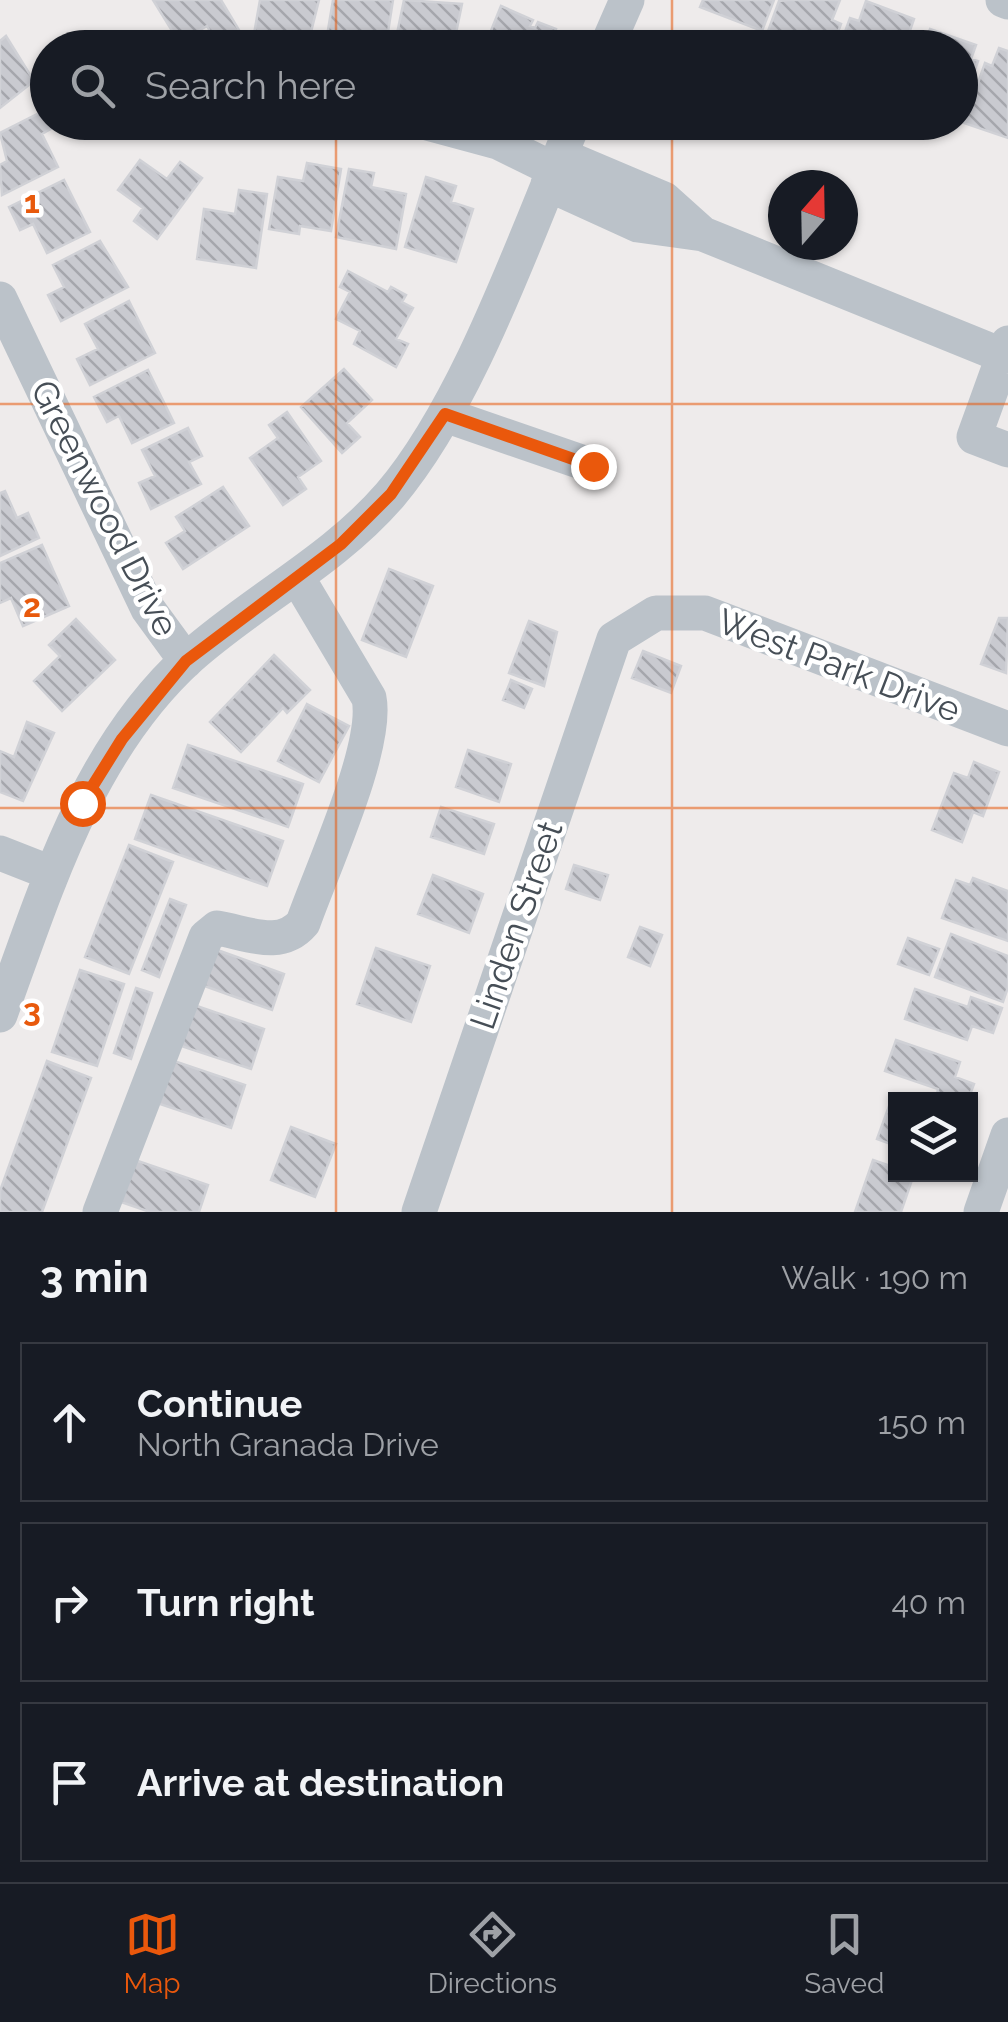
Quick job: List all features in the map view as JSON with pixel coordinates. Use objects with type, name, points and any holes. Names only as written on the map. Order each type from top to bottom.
[{"type":"street","points":[[614,30],[627,0]]},
{"type":"street","points":[[491,140],[559,158],[638,225],[704,234],[1006,350],[974,437],[1008,450]]},
{"type":"street","points":[[0,1015],[51,874],[82,803],[122,739],[186,661],[341,544],[391,494],[445,414],[559,158]]},
{"type":"street","name":"Greenwood Drive","points":[[0,299],[148,609],[186,661]]},
{"type":"street","points":[[445,414],[593,466]]},
{"type":"street","points":[[100,1212],[206,936],[217,928],[272,940],[292,935],[303,923],[362,758],[372,713],[369,698],[297,577]]},
{"type":"street","name":"West Park Drive","points":[[614,638],[656,613],[706,613],[1008,730]]},
{"type":"street","name":"Linden Street","points":[[418,1212],[614,638]]},
{"type":"street","points":[[0,853],[51,874]]},
{"type":"street","points":[[980,1212],[1008,1135]]},
{"type":"building","points":[[153,0],[221,0],[239,30],[209,30],[207,26],[200,30],[172,30]]},
{"type":"building","points":[[260,0],[319,0],[312,30],[255,30]]},
{"type":"building","points":[[333,0],[393,0],[388,30],[328,30]]},
{"type":"building","points":[[404,0],[462,4],[457,30],[398,30]]},
{"type":"building","points":[[703,0],[774,0],[762,30],[700,7]]},
{"type":"building","points":[[840,0],[832,20],[841,24],[839,30],[769,30],[779,1]]},
{"type":"building","points":[[866,1],[914,19],[910,30],[846,30],[850,18],[859,21]]},
{"type":"building","points":[[501,6],[533,20],[530,26],[535,28],[538,22],[556,29],[556,30],[491,30]]},
{"type":"building","points":[[6,36],[30,75],[30,84],[0,108],[0,41]]},
{"type":"building","points":[[999,48],[1008,51],[1008,138],[978,128],[978,83],[985,63],[992,66]]},
{"type":"building","points":[[30,118],[30,140],[45,140],[58,167],[2,195],[0,165],[7,161],[0,133]]},
{"type":"building","points":[[140,160],[167,179],[180,162],[202,178],[157,239],[134,221],[143,208],[118,190]]},
{"type":"building","points":[[307,163],[341,169],[331,231],[300,226],[299,234],[269,229],[278,177],[303,181]]},
{"type":"building","points":[[349,169],[374,173],[371,187],[406,194],[396,249],[336,237]]},
{"type":"building","points":[[426,177],[456,186],[451,202],[473,209],[456,262],[405,247]]},
{"type":"building","points":[[64,180],[90,232],[47,253],[33,224],[20,230],[9,207]]},
{"type":"building","points":[[239,190],[267,194],[256,268],[197,259],[204,209],[235,214]]},
{"type":"building","points":[[100,241],[128,287],[61,321],[48,295],[64,287],[53,265]]},
{"type":"building","points":[[348,271],[388,292],[391,287],[406,295],[402,302],[413,308],[396,339],[408,344],[396,367],[354,344],[360,331],[336,319],[350,292],[340,287]]},
{"type":"building","points":[[129,301],[155,353],[90,385],[77,359],[98,349],[85,324]]},
{"type":"building","points":[[344,369],[372,400],[347,423],[360,437],[342,453],[301,407]]},
{"type":"building","points":[[148,370],[174,423],[132,443],[119,416],[107,422],[94,397]]},
{"type":"building","points":[[287,412],[321,461],[298,477],[306,489],[283,505],[250,458],[278,438],[269,425]]},
{"type":"building","points":[[188,428],[202,456],[189,462],[201,484],[151,509],[139,483],[155,476],[142,450]]},
{"type":"building","points":[[223,487],[249,526],[183,569],[166,543],[185,531],[176,517]]},
{"type":"building","points":[[5,491],[17,518],[28,513],[39,538],[0,556],[0,493]]},
{"type":"building","points":[[42,545],[69,606],[23,626],[11,598],[0,603],[0,563]]},
{"type":"building","points":[[389,569],[433,586],[406,657],[362,640]]},
{"type":"building","points":[[999,618],[1008,618],[1006,673],[981,664]]},
{"type":"building","points":[[76,619],[115,660],[62,711],[34,681],[60,656],[49,645]]},
{"type":"building","points":[[529,621],[557,632],[544,686],[509,673]]},
{"type":"building","points":[[643,651],[681,666],[671,693],[632,678]]},
{"type":"building","points":[[274,655],[310,690],[287,713],[283,708],[241,752],[210,722]]},
{"type":"building","points":[[511,680],[532,689],[524,708],[503,700]]},
{"type":"building","points":[[307,704],[349,726],[319,782],[278,761]]},
{"type":"building","points":[[27,722],[54,733],[23,801],[0,792],[0,751],[14,757]]},
{"type":"building","points":[[188,745],[303,784],[288,827],[173,788]]},
{"type":"building","points":[[468,750],[511,764],[499,802],[456,787]]},
{"type":"building","points":[[974,762],[999,772],[983,816],[973,812],[962,842],[932,830],[954,773],[968,778]]},
{"type":"building","points":[[151,795],[283,841],[267,886],[135,839]]},
{"type":"building","points":[[441,807],[494,824],[484,854],[431,837]]},
{"type":"building","points":[[129,845],[173,862],[129,974],[85,957]]},
{"type":"building","points":[[574,865],[608,875],[600,900],[566,889]]},
{"type":"building","points":[[433,875],[483,894],[469,933],[418,914]]},
{"type":"building","points":[[973,878],[1008,891],[1008,941],[942,918],[956,880],[970,885]]},
{"type":"building","points":[[170,899],[186,905],[159,977],[142,970]]},
{"type":"building","points":[[640,927],[662,935],[650,966],[628,957]]},
{"type":"building","points":[[951,934],[1008,956],[1008,987],[1003,1002],[935,977]]},
{"type":"building","points":[[908,938],[939,949],[929,975],[898,964]]},
{"type":"building","points":[[209,947],[284,974],[272,1010],[196,983]]},
{"type":"building","points":[[376,948],[430,966],[411,1022],[357,1004]]},
{"type":"building","points":[[80,970],[124,984],[97,1066],[52,1052]]},
{"type":"building","points":[[136,988],[152,993],[131,1059],[114,1053]]},
{"type":"building","points":[[915,989],[968,1007],[971,997],[1002,1008],[993,1033],[972,1026],[967,1040],[905,1019]]},
{"type":"building","points":[[188,1003],[264,1029],[251,1069],[175,1044]]},
{"type":"building","points":[[896,1040],[960,1062],[955,1077],[974,1084],[971,1092],[937,1092],[885,1071]]},
{"type":"building","points":[[168,1059],[245,1085],[231,1128],[154,1102]]},
{"type":"building","points":[[47,1061],[91,1078],[42,1212],[0,1212],[0,1191]]},
{"type":"building","points":[[888,1109],[888,1143],[877,1139]]},
{"type":"building","points":[[291,1127],[336,1144],[315,1197],[271,1180]]},
{"type":"building","points":[[132,1159],[208,1185],[199,1212],[150,1212],[118,1201]]},
{"type":"building","points":[[873,1160],[888,1165],[888,1182],[911,1182],[901,1212],[855,1212]]},
{"type":"route","points":[[82,803],[151,699],[186,661],[222,630],[341,544],[391,494],[445,414],[593,466]]}]
